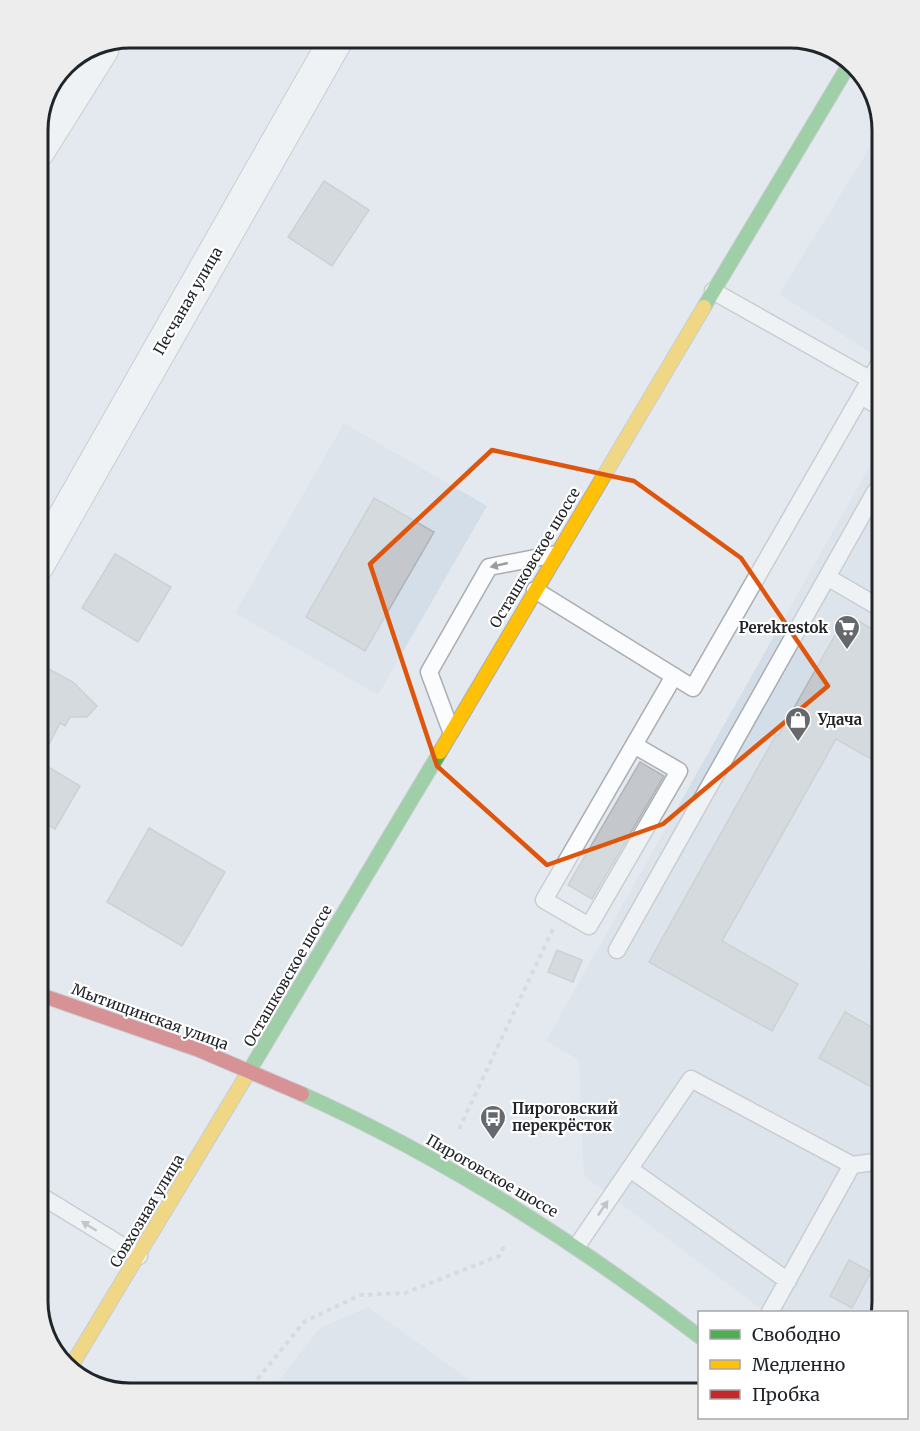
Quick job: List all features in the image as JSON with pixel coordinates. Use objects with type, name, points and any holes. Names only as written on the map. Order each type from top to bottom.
[{"type":"main road","name":"Осташковское шоссе","points":[[251,1071],[556,554],[846,70]]},
{"type":"main road","name":"Мытищинская улица","points":[[48,997],[159,1035],[251,1071]]},
{"type":"main road","name":"Пироговское шоссе","points":[[251,1071],[335,1109],[497,1195],[642,1291],[698,1336]]},
{"type":"main road","name":"Совхозная улица","points":[[74,1361],[251,1071]]},
{"type":"street","name":"Песчаная улица","points":[[48,546],[332,48]]},
{"type":"street","points":[[48,135],[99,54]]},
{"type":"lane","points":[[535,590],[693,688],[871,380],[713,291]]},
{"type":"lane","points":[[861,396],[872,402]]},
{"type":"lane","points":[[617,950],[872,502]]},
{"type":"lane","points":[[451,731],[429,672],[489,567],[556,554]]},
{"type":"lane","points":[[827,578],[872,603]]},
{"type":"lane","points":[[634,745],[679,771],[589,926],[544,900],[674,676]]},
{"type":"lane","points":[[577,1246],[691,1079],[852,1165],[872,1162]]},
{"type":"lane","points":[[771,1311],[852,1165]]},
{"type":"lane","points":[[630,1169],[788,1281]]},
{"type":"lane","points":[[48,1200],[139,1256]]},
{"type":"path","points":[[459,1129],[562,910]]},
{"type":"path","points":[[254,1383],[304,1322],[360,1295],[405,1293],[499,1256],[504,1246]]},
{"type":"highlighted area","points":[[492,450],[634,481],[741,558],[828,686],[663,824],[547,865],[437,766],[370,564]]},
{"type":"shaded area","points":[[872,144],[872,354],[779,294]]},
{"type":"shaded area","points":[[344,423],[487,506],[378,695],[235,613]]},
{"type":"shaded area","name":"Удача","points":[[872,462],[871,1311],[764,1311],[584,1176],[579,1060],[546,1041]]},
{"type":"shaded area","points":[[368,1307],[474,1383],[277,1383],[320,1328]]},
{"type":"building","points":[[324,181],[369,210],[332,266],[288,237]]},
{"type":"building","points":[[374,498],[434,532],[365,651],[306,617]]},
{"type":"building","points":[[115,554],[171,587],[138,642],[82,608]]},
{"type":"building","points":[[847,614],[872,629],[872,759],[836,739],[722,941],[798,984],[772,1031],[649,962],[776,735],[778,736]]},
{"type":"building","points":[[48,669],[73,682],[97,706],[87,717],[70,717],[65,726],[60,723],[48,746]]},
{"type":"building","points":[[640,762],[664,776],[592,899],[568,885]]},
{"type":"building","points":[[48,767],[80,786],[55,829],[48,825]]},
{"type":"building","points":[[149,828],[225,872],[182,946],[107,902]]},
{"type":"building","points":[[557,950],[582,960],[573,982],[548,972]]},
{"type":"building","points":[[845,1012],[872,1027],[872,1087],[819,1058]]},
{"type":"building","points":[[849,1260],[871,1272],[852,1308],[830,1296]]},
{"type":"traffic: fast","points":[[704,307],[846,70]]},
{"type":"traffic: fast","points":[[245,1078],[440,752]]},
{"type":"traffic: fast","points":[[302,1094],[407,1146],[508,1204],[606,1268],[698,1336]]},
{"type":"traffic: slow","points":[[440,752],[704,307]]},
{"type":"traffic: slow","points":[[74,1361],[245,1078]]},
{"type":"traffic: jam","points":[[48,997],[199,1050],[302,1094]]},
{"type":"place","name":"Perekrestok","points":[[847,651]]},
{"type":"place","name":"Удача","points":[[798,743]]},
{"type":"place","name":"Пироговский перекрёсток","points":[[493,1141]]}]
